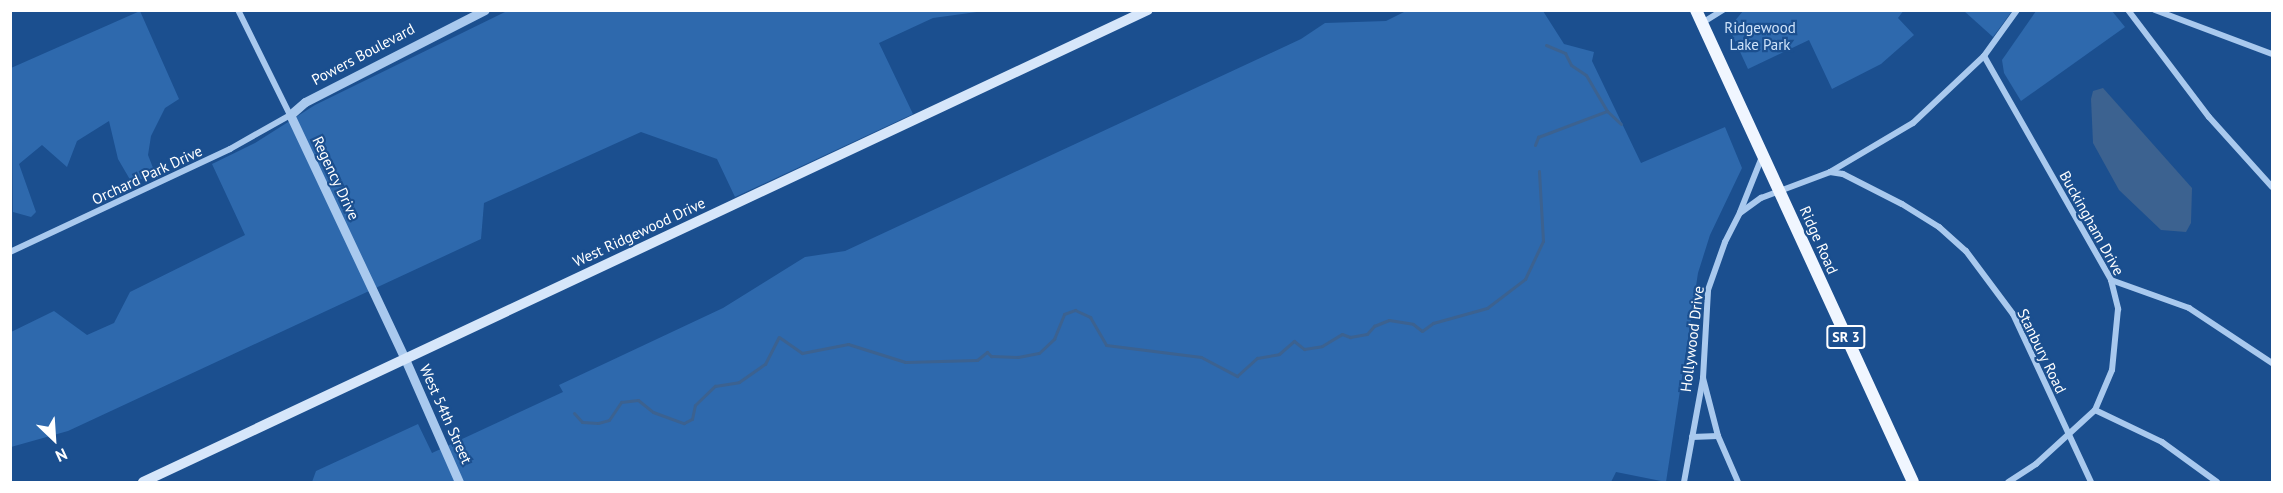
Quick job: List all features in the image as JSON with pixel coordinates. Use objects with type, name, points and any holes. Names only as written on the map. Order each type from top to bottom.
[{"type":"main road","name":"West Ridgewood Drive","points":[[142,483],[1148,10]]},
{"type":"main road","name":"Ridge Road","points":[[1696,10],[1913,483]]},
{"type":"street","name":"Regency Drive","points":[[238,10],[405,359]]},
{"type":"street","name":"Powers Boulevard","points":[[290,115],[305,102],[485,10]]},
{"type":"street","points":[[1702,24],[1723,10]]},
{"type":"street","points":[[1740,213],[1780,191],[1830,172],[1913,123],[1984,56],[2017,10]]},
{"type":"street","points":[[2128,10],[2209,117],[2272,187]]},
{"type":"street","points":[[2155,10],[2272,54]]},
{"type":"street","name":"Buckingham Drive","points":[[1984,56],[2111,280],[2118,309],[2117,345],[2112,370],[2095,410],[2036,464],[2008,483]]},
{"type":"street","name":"Orchard Park Drive","points":[[10,252],[230,149],[290,115]]},
{"type":"street","name":"Hollywood Drive","points":[[1684,483],[1702,378],[1708,290],[1725,242],[1740,213],[1763,154]]},
{"type":"street","name":"Stanbury Road","points":[[1830,172],[1844,174],[1902,204],[1939,227],[1965,251],[2013,314],[2091,483]]},
{"type":"street","points":[[2111,280],[2189,308],[2272,363]]},
{"type":"street","name":"West 54th Street","points":[[405,359],[459,483]]},
{"type":"street","points":[[1702,378],[1718,436],[1738,483]]},
{"type":"street","points":[[2095,410],[2162,442],[2217,483]]},
{"type":"street","points":[[1692,437],[1718,436]]},
{"type":"green space","name":"Ridgewood Lake Park","points":[[1904,10],[1898,18],[1914,35],[1881,64],[1832,89],[1809,40],[1748,69],[1729,28],[1743,11]]},
{"type":"green space","points":[[140,11],[179,99],[165,108],[151,136],[148,155],[155,173],[132,183],[118,159],[109,121],[77,141],[67,167],[42,145],[19,164],[36,212],[31,217],[13,212],[11,68]]},
{"type":"green space","points":[[507,11],[984,11],[933,18],[879,43],[913,114],[735,197],[717,159],[641,132],[484,203],[481,239],[68,431],[11,447],[11,332],[54,311],[87,335],[114,323],[130,292],[245,235],[212,164],[255,143],[315,105]]},
{"type":"green space","points":[[1406,11],[1543,11],[1564,44],[1594,52],[1592,61],[1641,163],[1725,127],[1742,168],[1710,235],[1698,273],[1666,482],[1616,472],[1611,482],[312,482],[316,471],[418,424],[432,453],[563,392],[559,385],[723,308],[805,257],[845,251],[1301,39],[1325,23],[1386,21]]},
{"type":"green space","points":[[1964,11],[2012,11],[1993,37]]},
{"type":"green space","points":[[2036,11],[2112,11],[2125,27],[2021,101],[2004,73],[2002,60]]},
{"type":"shaded area","points":[[2103,88],[2192,188],[2191,223],[2186,232],[2161,230],[2119,190],[2093,143],[2091,99],[2093,91]]},
{"type":"waterway","points":[[1546,45],[1565,53],[1571,65],[1586,75],[1607,111]]},
{"type":"waterway","points":[[1535,145],[1538,137],[1607,111],[1621,124]]},
{"type":"waterway","points":[[574,413],[582,422],[598,423],[609,420],[621,402],[638,400],[653,412],[684,423],[692,419],[695,405],[715,386],[739,382],[765,364],[779,337],[802,353],[848,344],[905,362],[977,360],[987,352],[991,356],[1018,357],[1039,353],[1054,339],[1064,314],[1075,310],[1090,317],[1106,345],[1201,357],[1237,376],[1257,358],[1279,354],[1294,341],[1304,349],[1322,346],[1342,334],[1350,337],[1367,334],[1374,326],[1389,320],[1413,324],[1422,331],[1433,323],[1487,308],[1525,279],[1543,241],[1539,171]]}]
